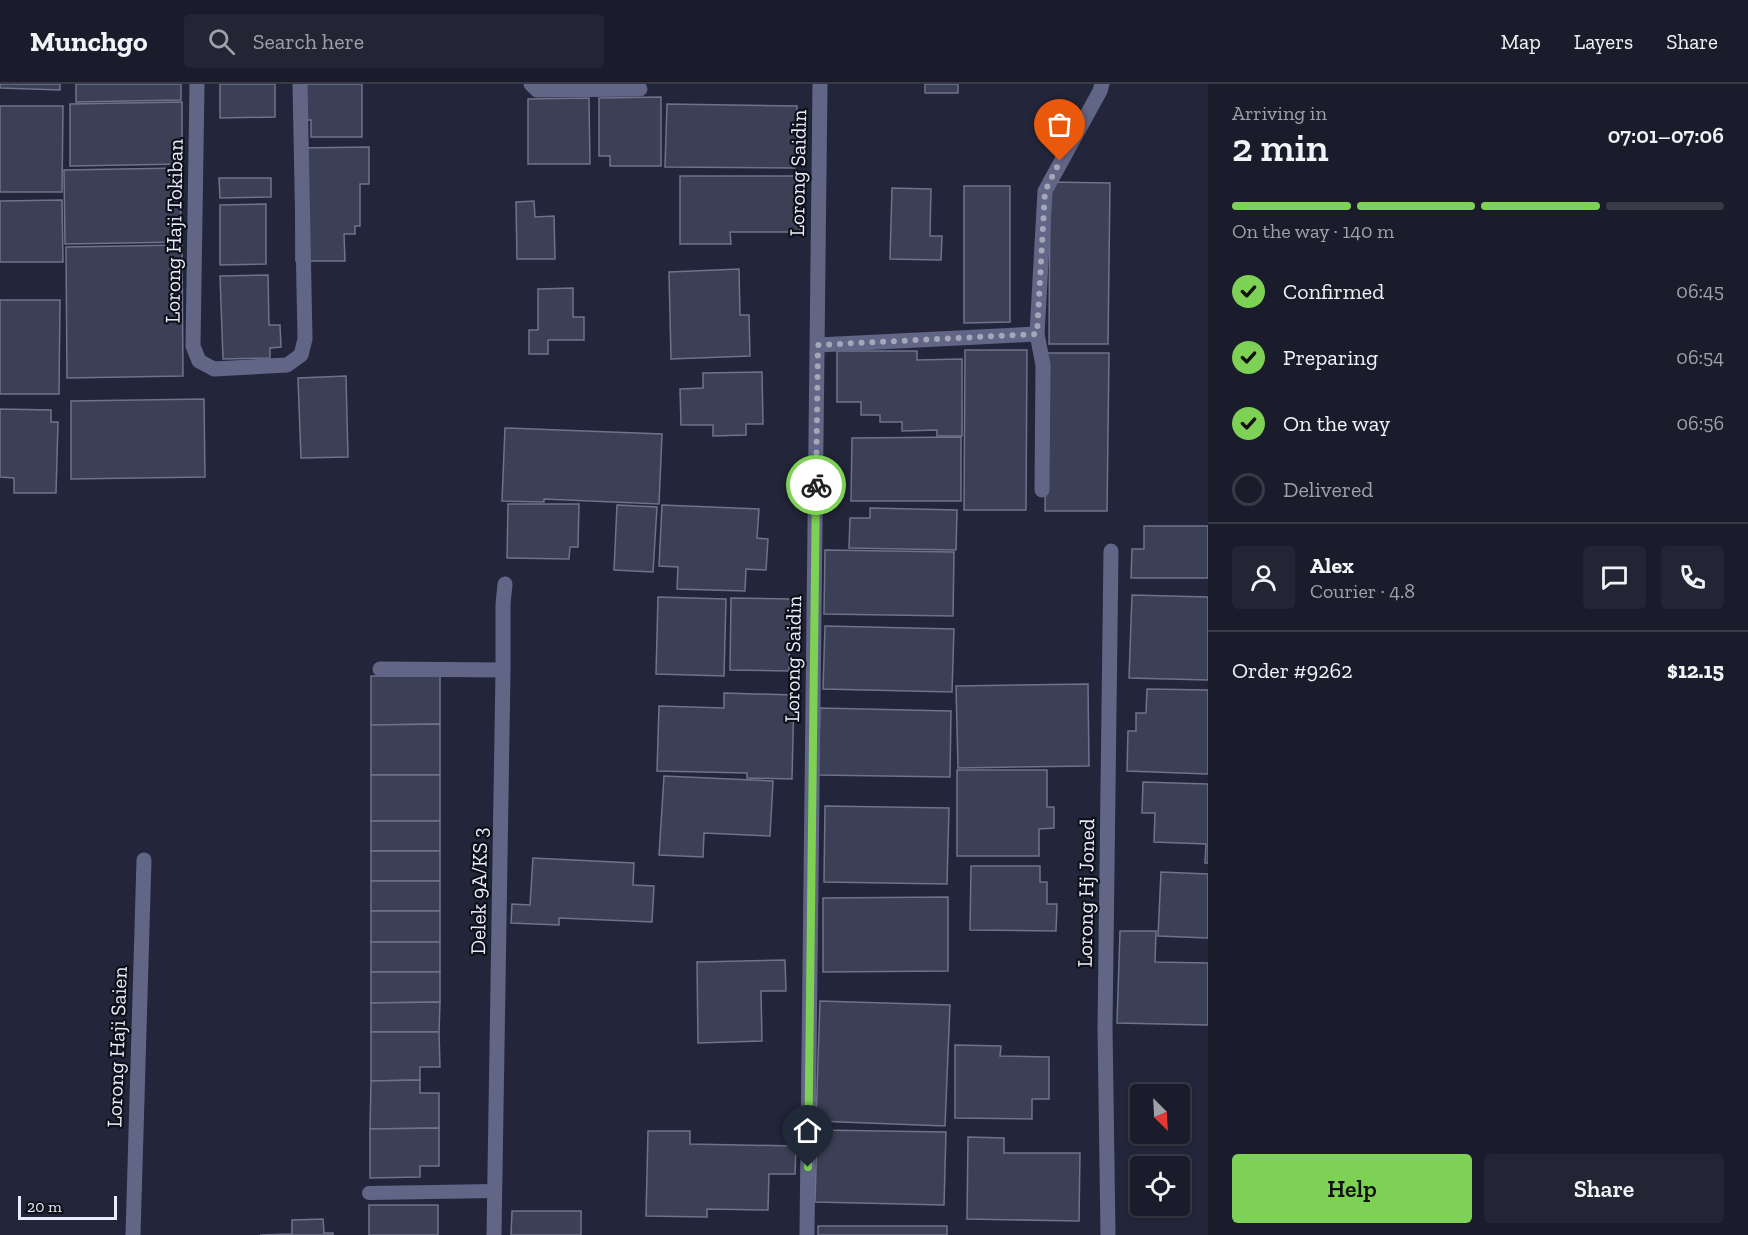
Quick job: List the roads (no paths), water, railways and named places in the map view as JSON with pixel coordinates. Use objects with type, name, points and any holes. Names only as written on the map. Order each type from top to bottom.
[{"type":"street","name":"Lorong Haji Tokiban","points":[[197,84],[193,346],[199,361],[214,369],[287,365],[302,355],[305,339],[300,84]]},
{"type":"street","points":[[531,84],[537,90],[640,89]]},
{"type":"street","name":"Lorong Saidin","points":[[807,1235],[820,84]]},
{"type":"street","points":[[1042,490],[1042,365],[1037,334],[1045,191],[1102,84]]},
{"type":"street","points":[[818,345],[1037,334]]},
{"type":"street","name":"Lorong Hj Joned","points":[[1108,1235],[1106,1027],[1111,551]]},
{"type":"street","name":"Delek 9A/KS 3","points":[[494,1235],[505,584]]},
{"type":"street","points":[[380,669],[503,670]]},
{"type":"street","name":"Lorong Haji Saien","points":[[133,1235],[144,860]]},
{"type":"lane","points":[[369,1193],[495,1191]]}]
